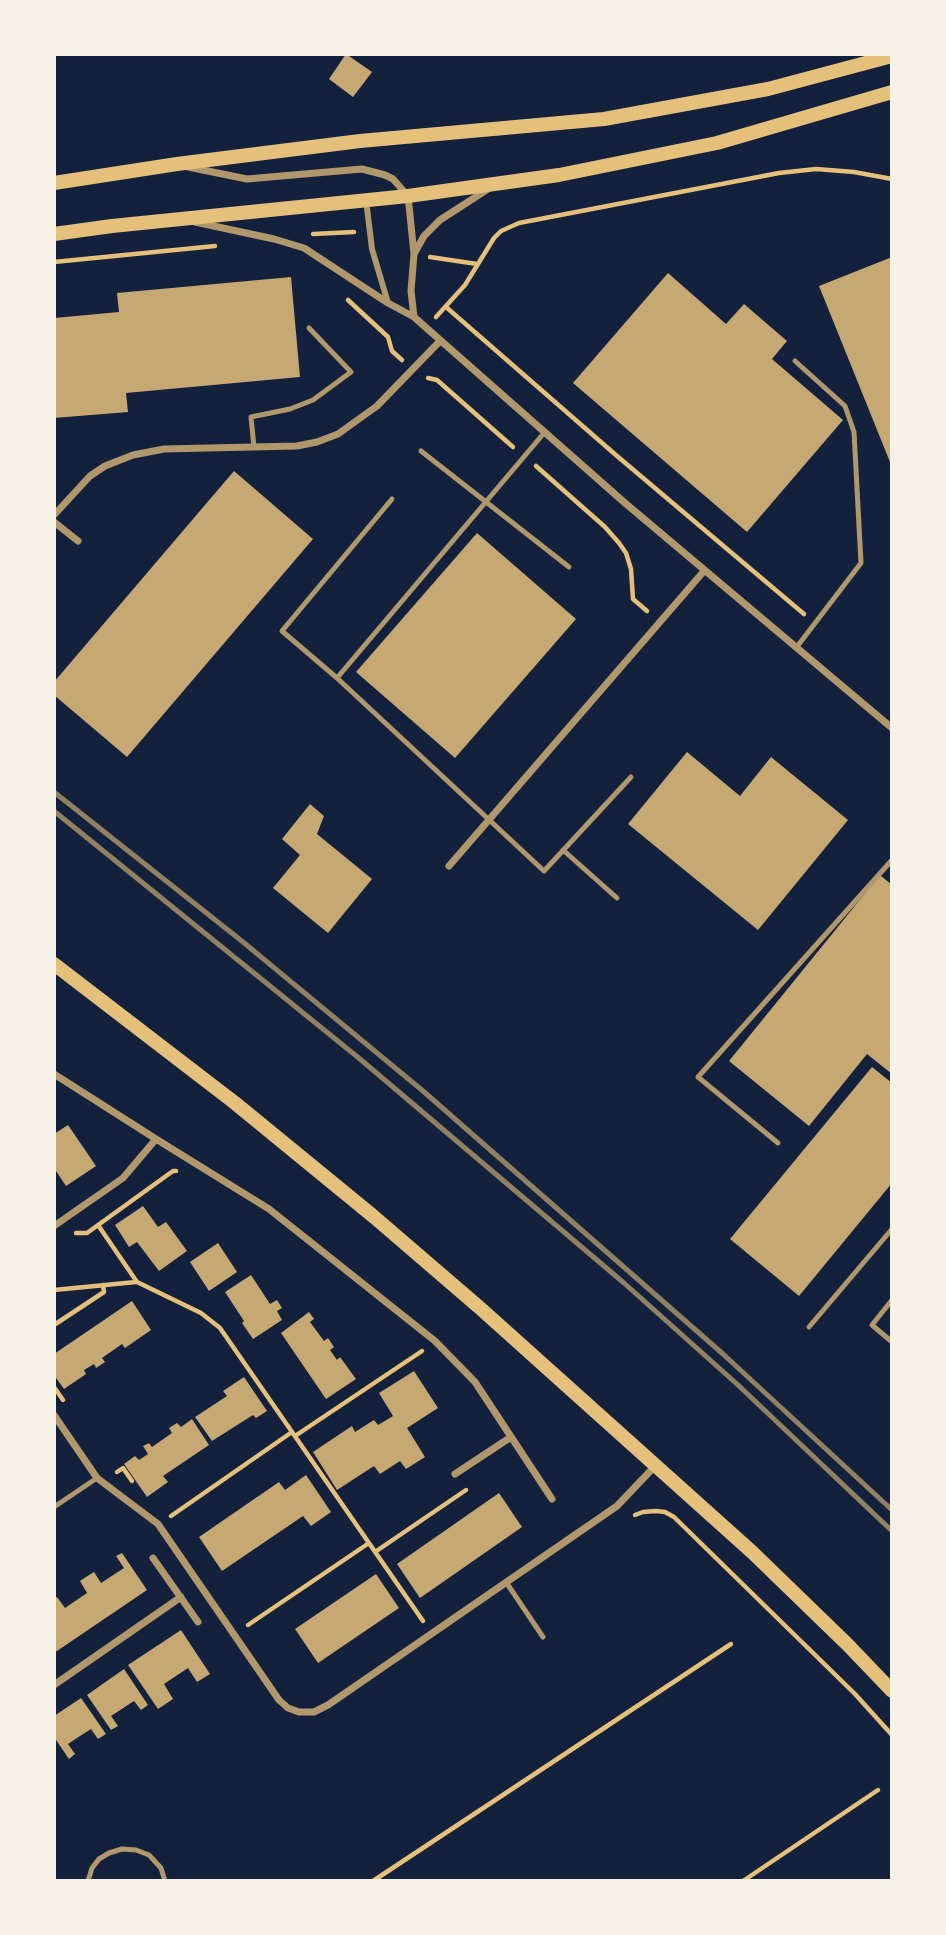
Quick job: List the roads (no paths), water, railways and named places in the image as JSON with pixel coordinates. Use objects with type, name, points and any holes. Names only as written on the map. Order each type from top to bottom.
[{"type":"main road","points":[[54,183],[360,141],[604,119],[768,89],[892,56]]},
{"type":"main road","points":[[54,234],[408,196],[559,175],[717,143],[892,92]]},
{"type":"main road","points":[[54,964],[234,1103],[373,1216],[657,1465],[752,1552],[892,1691]]},
{"type":"street","points":[[177,164],[247,179],[362,169],[394,179],[408,196],[414,254],[411,269],[414,317]]},
{"type":"street","points":[[414,254],[424,236],[440,220],[493,185]]},
{"type":"street","points":[[366,200],[372,249],[388,303]]},
{"type":"street","points":[[181,219],[304,248],[414,317],[544,433],[892,728]]},
{"type":"street","points":[[54,515],[90,476],[105,466],[133,455],[164,449],[297,446],[338,434],[377,407],[440,341]]},
{"type":"street","points":[[54,522],[78,541]]},
{"type":"street","points":[[449,866],[705,571]]},
{"type":"street","points":[[54,1074],[269,1209],[435,1341],[475,1382],[552,1499]]},
{"type":"street","points":[[54,1226],[123,1178],[156,1139]]},
{"type":"street","points":[[54,1415],[97,1478],[158,1524],[279,1700],[288,1708],[299,1712],[314,1712],[328,1705],[617,1506],[657,1465]]},
{"type":"street","points":[[455,1474],[511,1437]]},
{"type":"street","points":[[153,1558],[198,1622]]},
{"type":"street","points":[[54,1685],[181,1597]]},
{"type":"lane","points":[[254,447],[251,417],[290,409],[313,400],[351,372],[309,328]]},
{"type":"lane","points":[[795,361],[845,406],[854,432],[860,563],[796,648]]},
{"type":"lane","points":[[337,678],[544,433]]},
{"type":"lane","points":[[421,451],[569,567]]},
{"type":"lane","points":[[392,499],[282,631],[490,818],[544,871],[631,777]]},
{"type":"lane","points":[[564,850],[617,898]]},
{"type":"lane","points":[[778,1143],[698,1077],[892,860]]},
{"type":"lane","points":[[809,1327],[892,1229]]},
{"type":"lane","points":[[892,1300],[872,1325],[892,1342]]},
{"type":"lane","points":[[54,1507],[97,1478]]},
{"type":"lane","points":[[506,1582],[543,1637]]},
{"type":"lane","points":[[88,1881],[92,1868],[99,1859],[122,1849],[149,1855],[161,1868],[166,1881]]},
{"type":"railway","points":[[54,792],[243,942],[423,1091],[723,1354],[892,1510]]},
{"type":"railway","points":[[54,811],[360,1059],[624,1283],[738,1385],[892,1531]]}]
